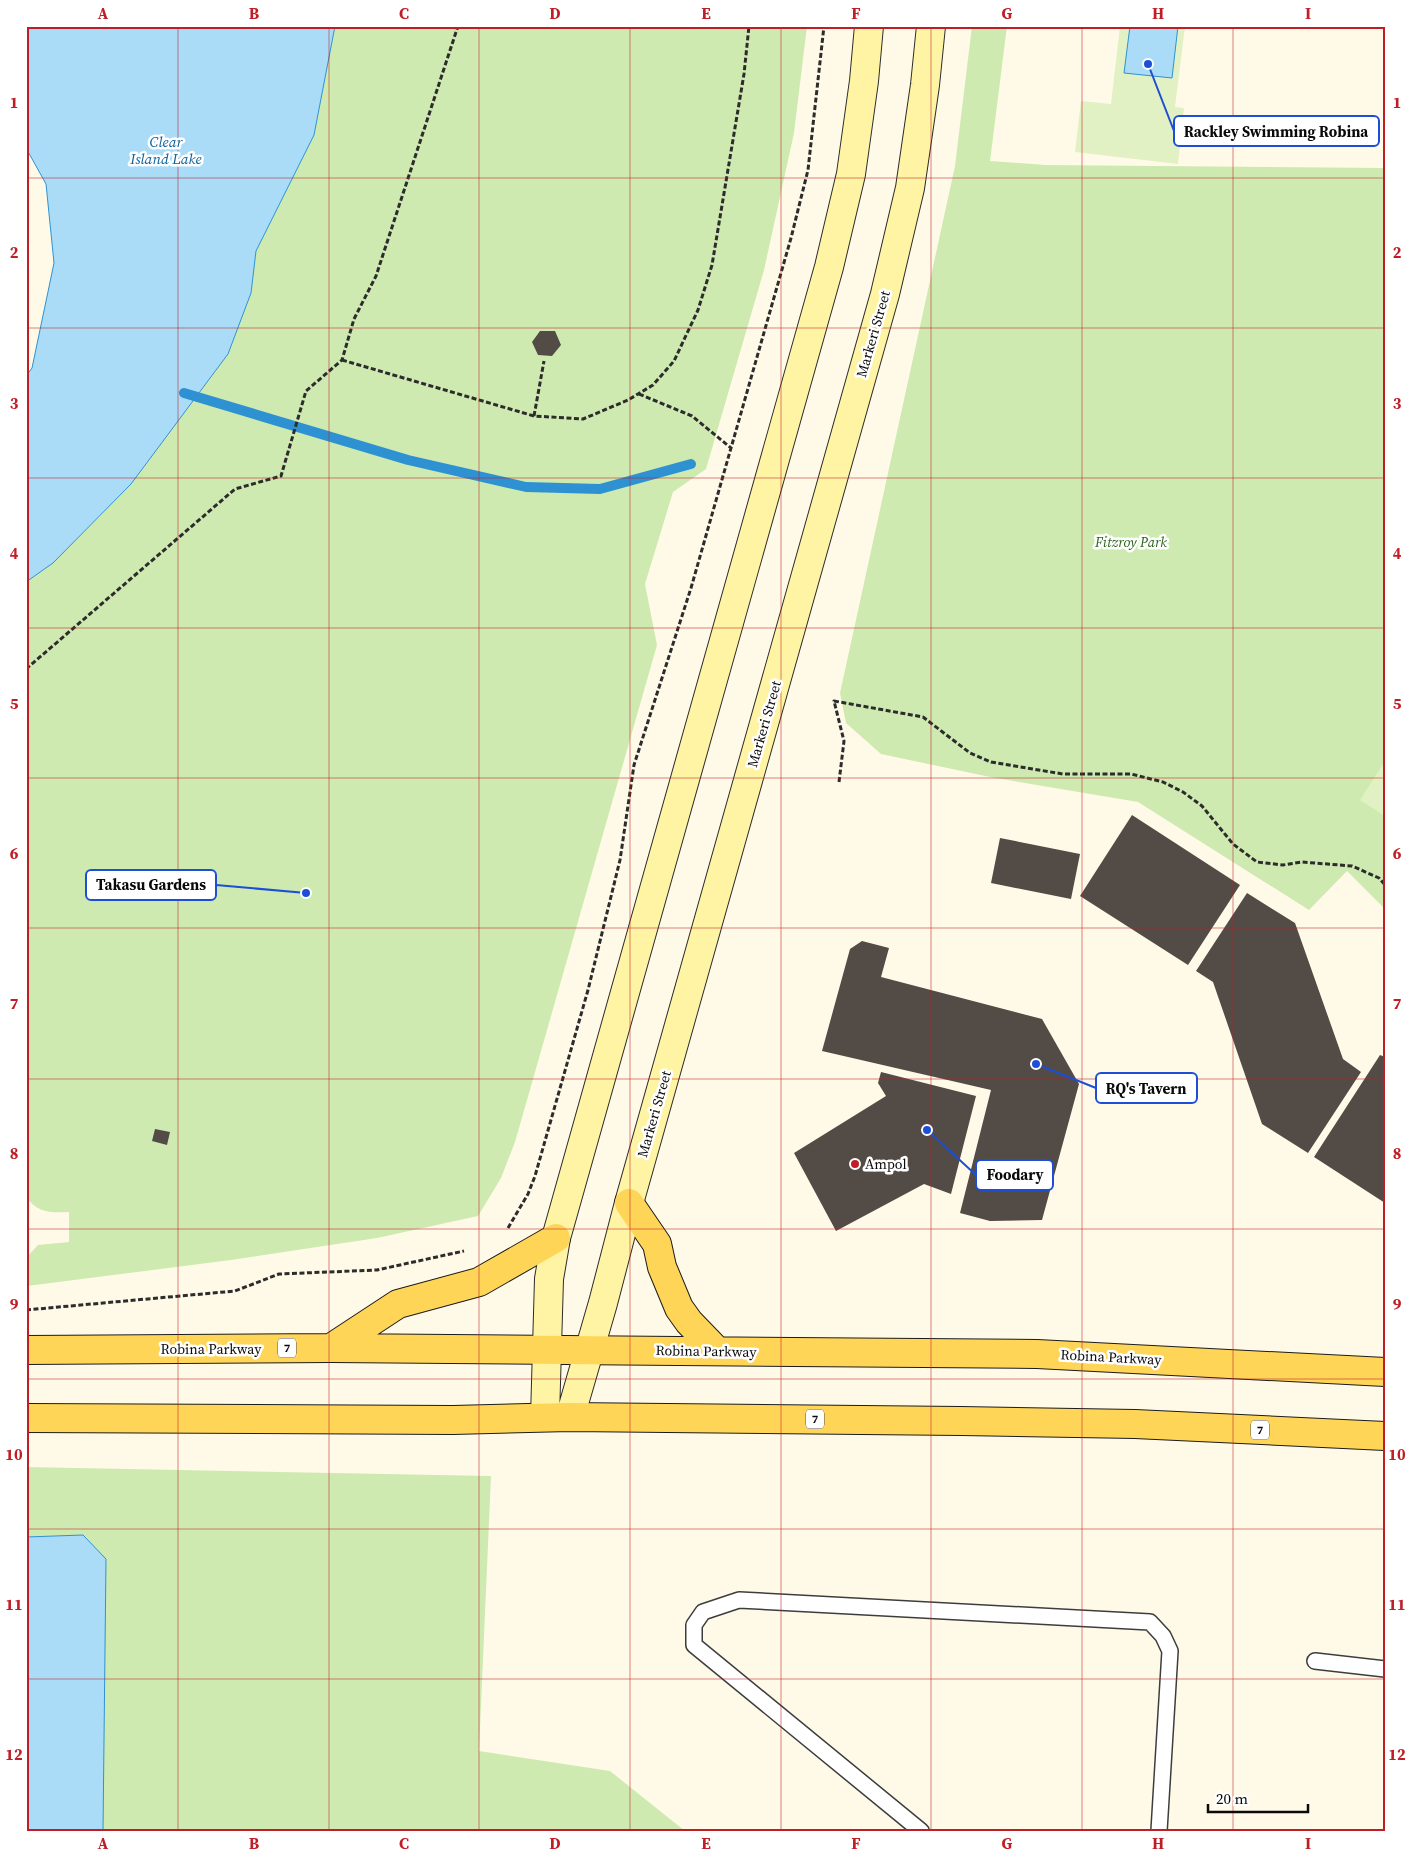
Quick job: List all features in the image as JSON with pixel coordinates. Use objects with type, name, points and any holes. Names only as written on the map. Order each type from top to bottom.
[{"type":"main road","points":[[557,1417],[547,1350],[549,1279],[556,1238],[829,267],[851,174],[864,81],[869,26]]},
{"type":"main road","name":"Markeri Street","points":[[557,1417],[590,1350],[629,1203],[885,294],[910,188],[925,85],[931,26]]},
{"type":"main road","points":[[629,1203],[657,1244],[662,1266],[680,1308],[689,1322],[717,1352]]},
{"type":"main road","points":[[331,1348],[398,1304],[479,1282],[556,1238]]},
{"type":"main road","name":"Robina Parkway","points":[[26,1350],[331,1348],[1037,1354],[1385,1372]]},
{"type":"main road","name":"7","points":[[26,1418],[453,1420],[557,1417],[1125,1424],[1385,1436]]},
{"type":"lane","points":[[921,1831],[694,1644],[694,1625],[704,1612],[739,1600],[1150,1622],[1163,1636],[1170,1651],[1158,1831]]},
{"type":"lane","points":[[1315,1661],[1385,1669]]},
{"type":"path","points":[[26,669],[235,490],[281,476],[306,391],[342,360],[354,319],[376,276],[458,26]]},
{"type":"path","points":[[342,360],[534,416],[583,420],[653,386],[674,361],[698,310],[712,265],[744,74],[749,26]]},
{"type":"path","points":[[504,1232],[520,1210],[535,1176],[588,990],[620,860],[634,765],[691,588],[791,238],[808,170],[824,26]]},
{"type":"path","points":[[534,416],[544,361]]},
{"type":"path","points":[[639,394],[692,416],[731,448]]},
{"type":"path","points":[[839,782],[844,741],[834,701],[923,716],[970,753],[991,762],[1063,774],[1131,774],[1163,782],[1183,792],[1202,806],[1233,844],[1257,862],[1283,865],[1302,862],[1352,866],[1379,878],[1385,885]]},
{"type":"path","points":[[26,1310],[235,1292],[279,1274],[377,1270],[471,1249]]},
{"type":"green space","points":[[335,26],[807,26],[794,133],[764,270],[706,469],[673,492],[645,584],[657,645],[515,1142],[501,1178],[478,1216],[377,1238],[231,1260],[27,1286],[26,1258],[38,1245],[69,1242],[69,1212],[45,1211],[35,1206],[26,1197],[26,582],[53,563],[131,484],[228,354],[251,293],[256,251],[314,135]]},
{"type":"green space","name":"Fitzroy Park","points":[[972,26],[1007,26],[990,161],[1046,165],[1385,168],[1385,909],[1347,871],[1309,910],[1138,802],[990,777],[881,754],[846,723],[840,693],[955,166]]},
{"type":"green space","points":[[1120,26],[1185,26],[1175,107],[1184,108],[1178,164],[1075,152],[1081,101],[1111,104]]},
{"type":"green space","points":[[1385,761],[1385,816],[1360,800]]},
{"type":"green space","points":[[26,1467],[491,1476],[479,1751],[610,1771],[685,1831],[26,1831]]},
{"type":"water","name":"Clear Island Lake","points":[[26,26],[335,26],[314,135],[256,251],[251,293],[228,354],[131,484],[53,563],[26,582],[26,376],[32,368],[54,263],[46,184],[26,148]]},
{"type":"water","points":[[1130,26],[1178,26],[1172,78],[1124,73]]},
{"type":"water","points":[[83,1535],[106,1559],[103,1831],[26,1831],[26,1537]]},
{"type":"building","points":[[540,331],[555,331],[561,345],[552,356],[538,355],[532,342]]},
{"type":"building","points":[[1132,815],[1240,885],[1188,965],[1080,896]]},
{"type":"building","points":[[1000,838],[1080,854],[1071,899],[991,883]]},
{"type":"building","points":[[1247,893],[1295,923],[1343,1059],[1361,1072],[1308,1153],[1262,1124],[1213,982],[1196,971]]},
{"type":"building","points":[[862,941],[889,948],[881,977],[1042,1019],[1079,1084],[1042,1220],[990,1221],[960,1213],[991,1090],[822,1051],[850,949]]},
{"type":"building","points":[[1380,1055],[1385,1057],[1385,1203],[1314,1157]]},
{"type":"building","points":[[881,1072],[976,1096],[951,1194],[924,1184],[836,1231],[794,1153],[886,1096],[878,1083]]},
{"type":"building","points":[[155,1129],[170,1132],[167,1145],[152,1141]]},
{"type":"waterway","points":[[184,393],[408,460],[526,487],[600,489],[691,464]]},
{"type":"place","name":"Rackley Swimming Robina","points":[[1148,64]]},
{"type":"place","name":"Takasu Gardens","points":[[306,893]]},
{"type":"place","name":"RQ's Tavern","points":[[1036,1064]]},
{"type":"place","name":"Foodary","points":[[927,1130]]},
{"type":"place","name":"Ampol","points":[[855,1164]]}]
